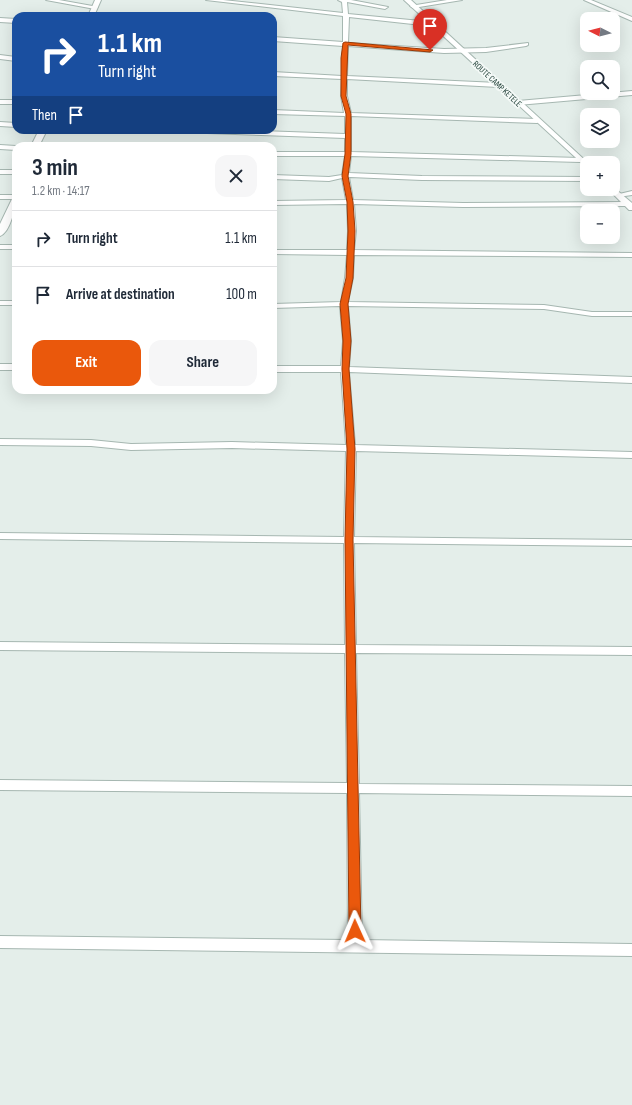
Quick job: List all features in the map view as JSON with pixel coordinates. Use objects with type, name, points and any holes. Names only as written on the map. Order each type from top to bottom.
[{"type":"street","points":[[48,0],[95,7]]},
{"type":"street","points":[[93,12],[98,0]]},
{"type":"street","points":[[209,0],[431,24]]},
{"type":"street","points":[[355,947],[349,540],[351,449],[346,369],[347,341],[344,304],[349,278],[352,231],[350,202],[345,176],[348,154],[348,114],[344,96],[346,15],[343,0],[385,7]]},
{"type":"street","name":"ROUTE CAMP KETELE","points":[[407,0],[431,24],[580,160]]},
{"type":"street","points":[[413,6],[459,0]]},
{"type":"street","points":[[588,0],[632,19]]},
{"type":"street","points":[[0,20],[12,21]]},
{"type":"street","points":[[277,39],[461,51],[526,44]]},
{"type":"street","points":[[0,57],[12,58]]},
{"type":"street","points":[[277,74],[498,85]]},
{"type":"street","points":[[518,103],[632,93]]},
{"type":"street","points":[[0,102],[12,102]]},
{"type":"street","points":[[277,112],[537,121]]},
{"type":"street","points":[[0,124],[12,125]]},
{"type":"street","points":[[277,133],[348,136]]},
{"type":"street","points":[[0,147],[12,148]]},
{"type":"street","points":[[277,154],[348,154],[580,160]]},
{"type":"street","points":[[0,172],[12,172]]},
{"type":"street","points":[[277,178],[329,179],[345,176],[506,180],[580,179]]},
{"type":"street","points":[[620,192],[632,193]]},
{"type":"street","points":[[619,196],[630,206]]},
{"type":"street","points":[[0,197],[12,198]]},
{"type":"street","points":[[277,203],[350,202],[456,205],[630,206]]},
{"type":"street","points":[[0,233],[12,207]]},
{"type":"street","points":[[0,247],[12,247]]},
{"type":"street","points":[[277,252],[632,255]]},
{"type":"street","points":[[0,303],[12,303]]},
{"type":"street","points":[[277,306],[344,304],[544,307],[592,314],[632,314]]},
{"type":"street","points":[[0,367],[12,367]]},
{"type":"street","points":[[277,369],[346,369],[632,380]]},
{"type":"street","points":[[0,442],[91,442],[131,447],[232,444],[351,449],[632,455]]},
{"type":"street","points":[[0,536],[632,543]]},
{"type":"street","points":[[0,646],[632,651]]},
{"type":"street","points":[[0,785],[632,791]]},
{"type":"street","points":[[0,942],[632,950]]},
{"type":"route","points":[[355,931],[349,540],[351,449],[346,369],[347,341],[344,304],[349,278],[352,231],[350,202],[345,176],[348,154],[348,114],[344,96],[345,43],[430,50]]}]
